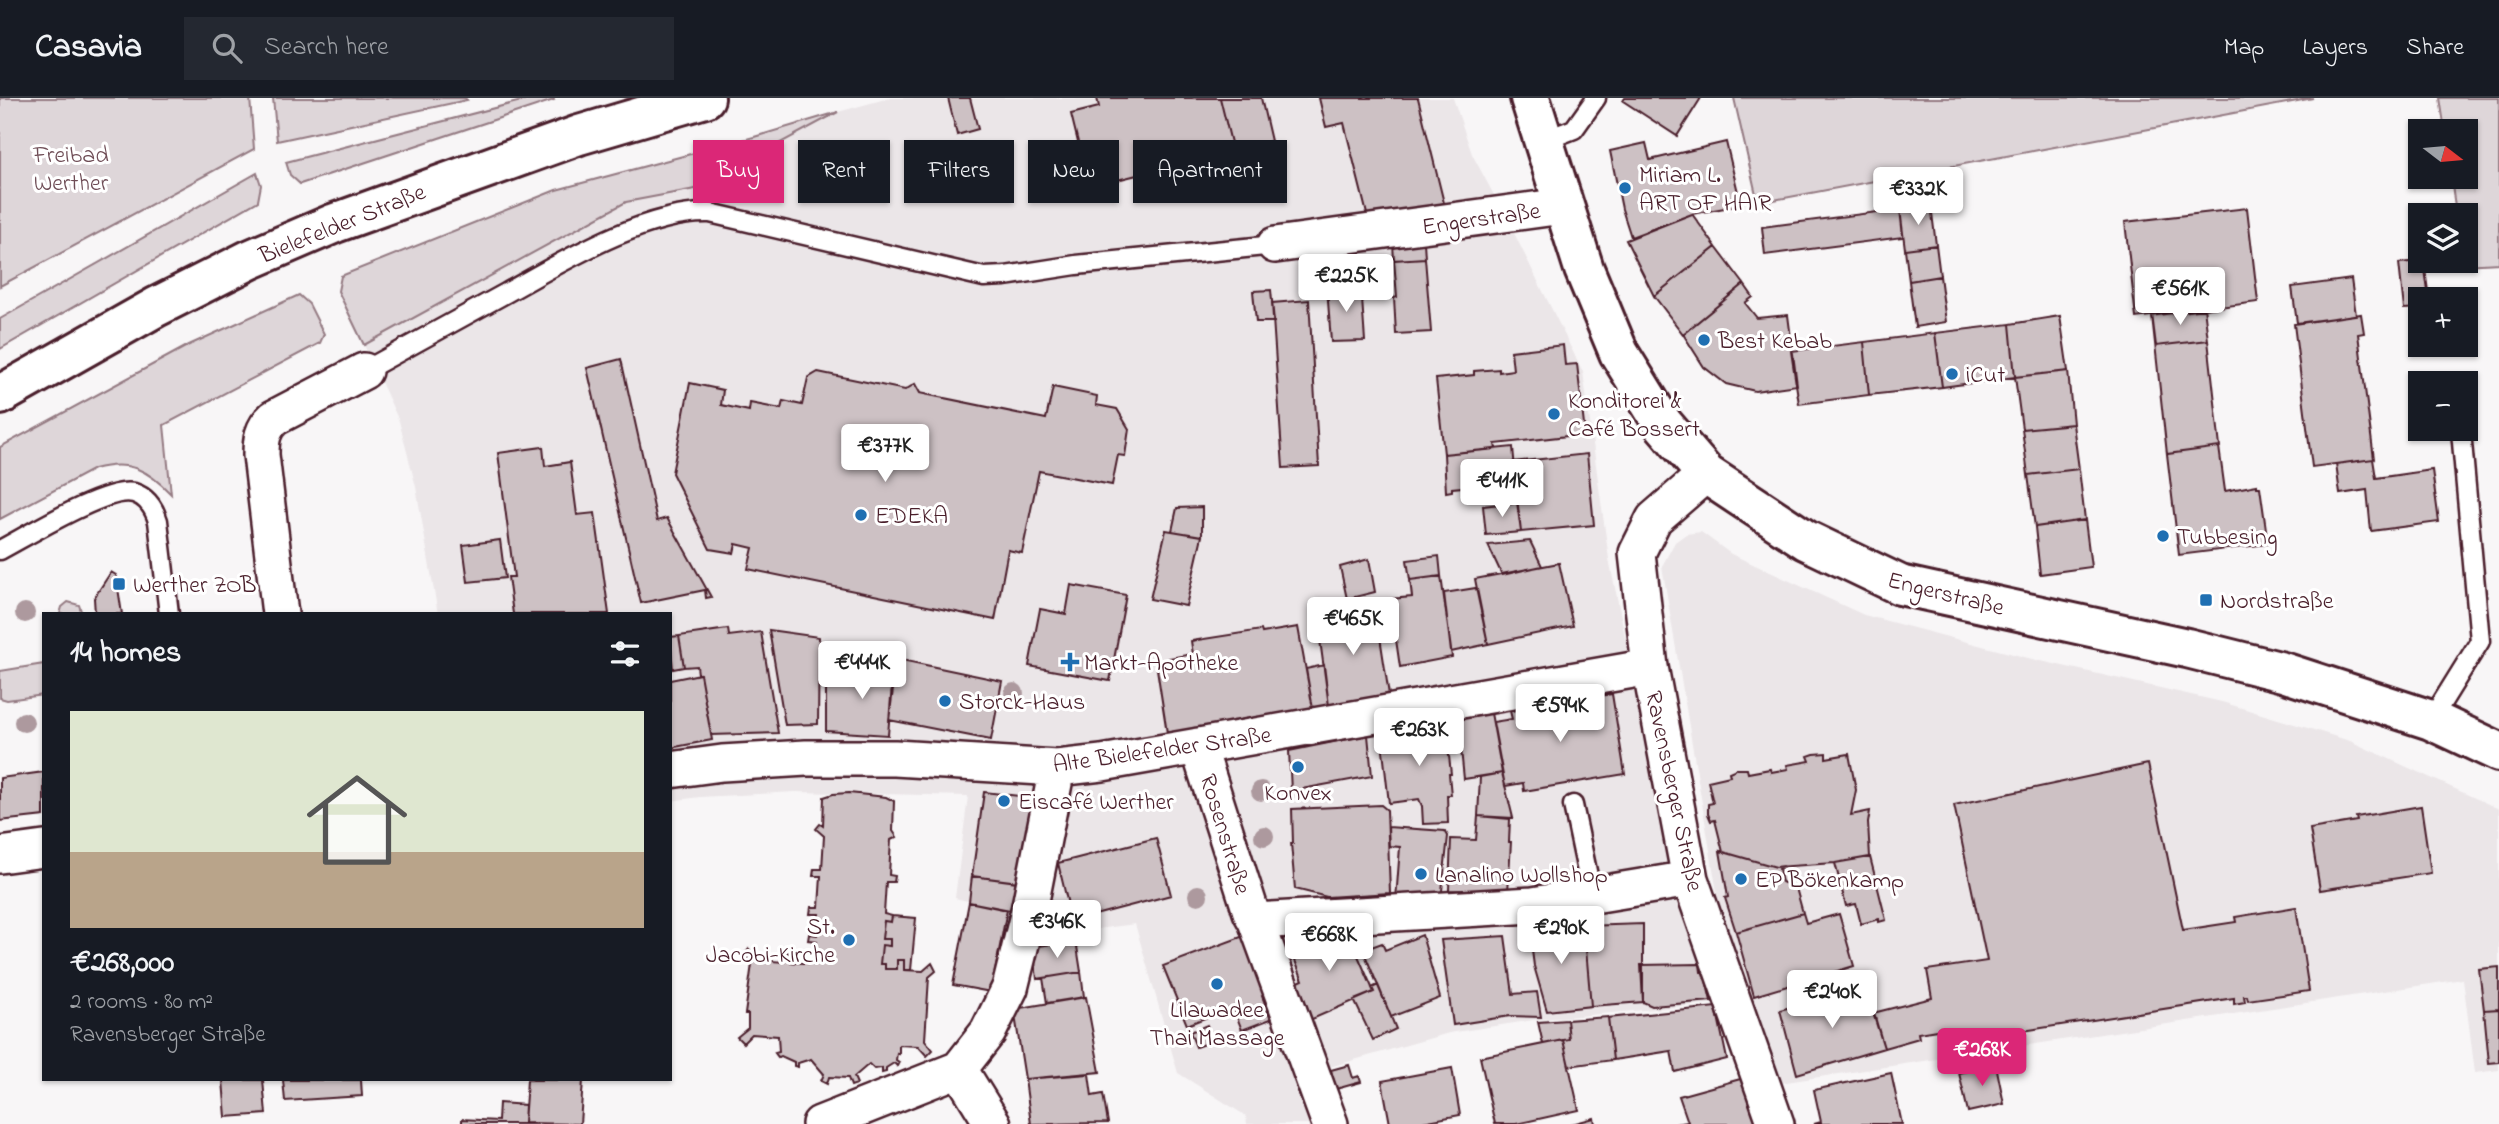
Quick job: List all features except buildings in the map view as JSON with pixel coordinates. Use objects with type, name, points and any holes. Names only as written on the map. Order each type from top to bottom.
[{"type":"main road","name":"Bielefelder Straße","points":[[0,395],[156,307],[249,260],[335,223],[579,135],[705,98]]},
{"type":"main road","name":"Engerstraße","points":[[1530,98],[1584,269],[1619,353],[1663,424],[1706,474],[1806,540],[1899,584],[2187,648],[2283,673],[2431,720],[2499,752]]},
{"type":"street","name":"Engerstraße","points":[[1276,246],[1563,206]]},
{"type":"street","points":[[280,612],[261,455],[265,426],[274,418],[364,371]]},
{"type":"street","name":"Ravensberger Straße","points":[[1706,474],[1654,519],[1637,552],[1650,667],[1689,879],[1776,1124]]},
{"type":"street","name":"Alte Bielefelder Straße","points":[[672,771],[722,763],[827,758],[895,758],[1057,768],[1102,763],[1498,696],[1650,667]]},
{"type":"street","name":"Rosenstraße","points":[[1198,746],[1251,912],[1330,1124]]},
{"type":"street","points":[[820,1124],[958,1069],[988,1032],[1010,988],[1029,911],[1057,768]]},
{"type":"street","points":[[0,855],[42,849]]},
{"type":"street","name":"Rosenstraße","points":[[1256,921],[1533,905],[1689,879]]},
{"type":"street","points":[[958,1069],[993,1124]]},
{"type":"lane","points":[[1543,141],[1574,129],[1596,98]]},
{"type":"lane","points":[[364,371],[565,261],[682,214],[710,214],[984,277],[1076,265],[1276,246]]},
{"type":"lane","points":[[2431,720],[2480,641],[2462,441]]},
{"type":"lane","points":[[0,550],[109,495],[133,493],[149,503],[158,521],[170,612]]},
{"type":"lane","points":[[1573,805],[1592,895]]},
{"type":"shaded area","points":[[889,98],[1453,98],[1472,154],[1583,372],[1609,559],[1680,900],[1721,1003],[1534,1020],[1449,1033],[1326,1068],[1339,1124],[1247,1124],[1246,1116],[1178,1073],[1135,924],[1066,933],[1007,910],[955,898],[968,796],[795,792],[672,801],[672,612],[438,612],[416,487],[399,421],[364,345],[626,202],[693,189],[693,203],[784,203],[784,141],[838,112]]},
{"type":"shaded area","points":[[1701,532],[1731,554],[1864,615],[2032,659],[2222,702],[2350,741],[2499,809],[2499,1070],[2475,1073],[2463,979],[1780,1083],[1751,1005],[1718,898],[1662,566],[1675,542],[1686,534]]},
{"type":"green space","name":"Freibad Werther","points":[[0,98],[250,98],[254,149],[0,286]]},
{"type":"green space","points":[[273,98],[465,98],[467,100],[277,141]]},
{"type":"green space","points":[[533,98],[554,100],[300,184],[290,175],[286,162]]},
{"type":"green space","points":[[1734,98],[2313,98],[1758,203]]},
{"type":"green space","points":[[2440,98],[2499,98],[2499,263],[2478,264],[2478,203],[2454,203],[2453,189],[2478,189],[2478,119],[2443,119]]},
{"type":"green space","points":[[838,112],[784,141],[743,140]]},
{"type":"green space","points":[[693,153],[693,189],[626,202],[364,345],[338,291],[341,276],[556,190]]},
{"type":"green space","points":[[257,173],[261,185],[258,201],[0,349],[0,319]]},
{"type":"green space","points":[[299,295],[309,304],[324,334],[320,343],[164,425],[171,494],[146,473],[137,469],[118,465],[106,466],[94,469],[0,519],[0,447],[189,345]]},
{"type":"green space","points":[[68,602],[79,605],[81,612],[61,612]]},
{"type":"green space","points":[[42,664],[42,695],[7,700],[0,698],[0,671]]},
{"type":"place","name":"Miriam L. ART OF HAIR","points":[[1625,188]]},
{"type":"place","name":"Best Kebab","points":[[1704,340]]},
{"type":"place","name":"iCut","points":[[1952,374]]},
{"type":"place","name":"Konditorei & Café Bossert","points":[[1554,414]]},
{"type":"place","name":"EDEKA","points":[[861,515]]},
{"type":"place","name":"Tubbesing","points":[[2163,536]]},
{"type":"place","name":"Werther ZOB","points":[[119,584]]},
{"type":"place","name":"Nordstraße","points":[[2206,600]]},
{"type":"place","name":"Markt-Apotheke","points":[[1070,662]]},
{"type":"place","name":"Storck-Haus","points":[[945,701]]},
{"type":"place","name":"Konvex","points":[[1298,767]]},
{"type":"place","name":"Eiscafé Werther","points":[[1004,801]]},
{"type":"place","name":"Lanalino Wollshop","points":[[1421,874]]},
{"type":"place","name":"EP Bökenkamp","points":[[1741,879]]},
{"type":"place","name":"St. Jacobi-Kirche","points":[[849,940]]},
{"type":"place","name":"Lilawadee Thai Massage","points":[[1217,984]]}]
